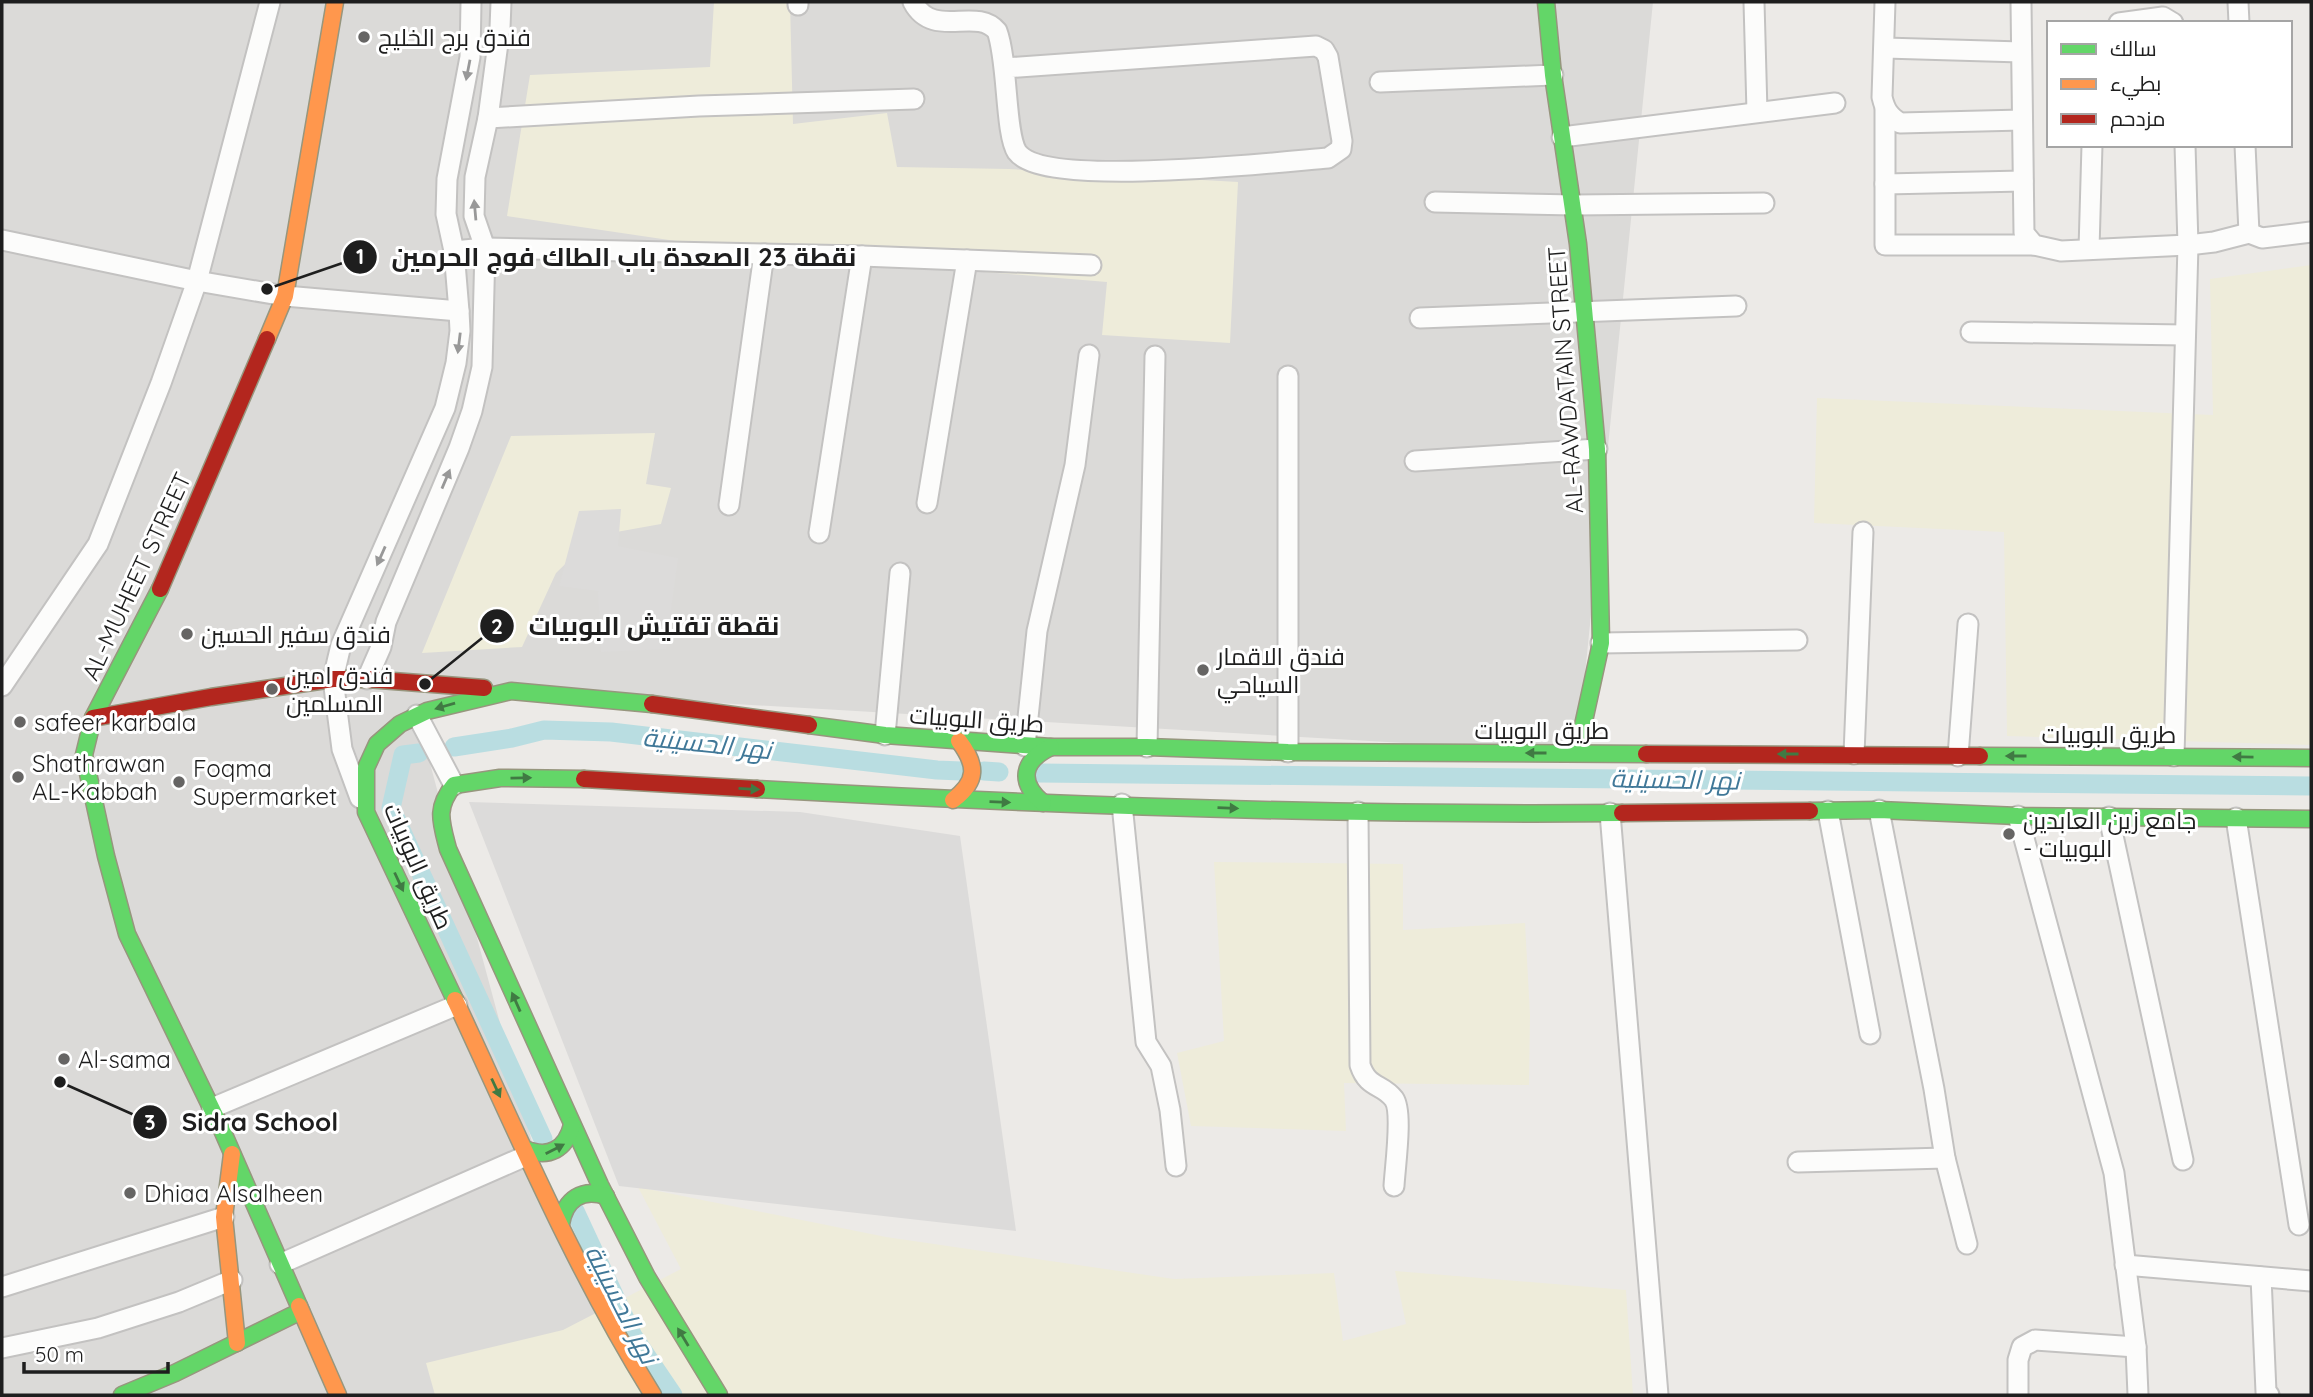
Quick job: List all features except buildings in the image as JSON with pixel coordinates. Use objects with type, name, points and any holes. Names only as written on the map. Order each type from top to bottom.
[{"type":"main road","name":"AL-MUHEET STREET","points":[[335,2],[285,296],[162,585],[93,718],[84,755],[106,856],[127,934],[212,1108],[338,1395]]},
{"type":"main road","name":"AL-RAWDATAIN STREET","points":[[1546,2],[1553,75],[1574,205],[1597,449],[1601,643],[1577,753]]},
{"type":"main road","points":[[93,718],[333,679],[367,679],[511,691]]},
{"type":"main road","name":"طريق البوبيات","points":[[653,1395],[620,1342],[561,1224],[366,812],[366,768],[370,755],[388,733],[417,715],[457,702],[511,691],[635,702],[885,735],[1051,747],[1288,752],[2311,758]]},
{"type":"main road","points":[[953,800],[963,794],[973,773],[972,761],[960,741]]},
{"type":"main road","points":[[1043,803],[1034,797],[1028,788],[1027,767],[1032,758],[1051,747]]},
{"type":"main road","points":[[454,785],[482,779],[550,777],[953,800],[1358,812],[1879,810],[2018,816],[2311,819]]},
{"type":"main road","name":"طريق البوبيات","points":[[454,785],[444,796],[440,810],[448,849],[606,1196],[648,1277],[719,1395]]},
{"type":"main road","points":[[526,1152],[556,1152],[566,1143],[572,1125]]},
{"type":"main road","points":[[232,1153],[224,1217],[237,1343]]},
{"type":"main road","points":[[561,1224],[566,1205],[575,1196],[594,1192],[606,1196]]},
{"type":"main road","points":[[122,1395],[301,1311]]},
{"type":"street","points":[[2,686],[98,544],[161,383],[197,281],[270,2]]},
{"type":"street","points":[[366,812],[341,749],[333,679],[341,645],[445,408],[456,363],[460,331],[454,251],[446,214],[447,179],[470,57],[471,2]]},
{"type":"street","points":[[367,679],[381,647],[386,622],[459,448],[472,411],[482,367],[485,248],[474,216],[475,177],[488,118],[501,2]]},
{"type":"street","points":[[913,2],[917,9],[930,19],[990,24],[999,36],[1005,68],[1012,142],[1024,159],[1037,164],[1104,170],[1173,171],[1328,158],[1341,149],[1342,141],[1328,57],[1324,50],[1316,46],[1005,68]]},
{"type":"street","points":[[1754,2],[1757,112]]},
{"type":"street","points":[[1885,2],[1882,97],[1885,109],[1885,245],[2034,245],[2061,251],[2189,245],[2249,233],[2262,238],[2311,232]]},
{"type":"street","points":[[2021,2],[2024,233],[2034,245]]},
{"type":"street","points":[[2238,2],[2239,21]]},
{"type":"street","points":[[2134,21],[2163,17],[2170,21]]},
{"type":"street","points":[[1885,48],[2021,52]]},
{"type":"street","points":[[1380,82],[1553,75]]},
{"type":"street","points":[[488,118],[699,106],[914,99]]},
{"type":"street","points":[[1562,136],[1835,103]]},
{"type":"street","points":[[1885,109],[1890,117],[1900,123],[2022,120]]},
{"type":"street","points":[[2090,249],[2092,147]]},
{"type":"street","points":[[2174,756],[2189,245],[2185,147]]},
{"type":"street","points":[[2245,147],[2249,233]]},
{"type":"street","points":[[1885,184],[2023,181]]},
{"type":"street","points":[[1435,202],[1574,205],[1764,203]]},
{"type":"street","points":[[2,240],[197,281],[285,296],[459,311]]},
{"type":"street","points":[[454,251],[485,248],[862,256],[1091,265]]},
{"type":"street","points":[[729,505],[764,254]]},
{"type":"street","points":[[819,533],[862,256]]},
{"type":"street","points":[[927,502],[967,260]]},
{"type":"street","points":[[1420,318],[1736,306]]},
{"type":"street","points":[[1971,332],[2185,335]]},
{"type":"street","points":[[1026,746],[1037,632],[1075,465],[1089,355]]},
{"type":"street","points":[[1147,747],[1156,356]]},
{"type":"street","points":[[1288,376],[1288,752]]},
{"type":"street","points":[[1415,461],[1597,449]]},
{"type":"street","points":[[1854,754],[1863,532]]},
{"type":"street","points":[[885,735],[901,573]]},
{"type":"street","points":[[1958,756],[1968,624]]},
{"type":"street","points":[[1601,643],[1797,640]]},
{"type":"street","points":[[417,715],[454,785]]},
{"type":"street","points":[[1122,804],[1146,1042],[1161,1066],[1177,1166]]},
{"type":"street","points":[[1879,810],[1945,1158],[1967,1244]]},
{"type":"street","points":[[1828,811],[1870,1034]]},
{"type":"street","points":[[1358,812],[1360,1065],[1367,1081],[1387,1092],[1395,1100],[1399,1115],[1394,1186]]},
{"type":"street","points":[[1610,813],[1658,1395]]},
{"type":"street","points":[[2018,816],[2115,1173],[2136,1347],[2138,1395]]},
{"type":"street","points":[[2109,817],[2183,1160]]},
{"type":"street","points":[[2236,818],[2299,1225]]},
{"type":"street","points":[[212,1108],[457,1005]]},
{"type":"street","points":[[280,1264],[526,1152]]},
{"type":"street","points":[[1798,1162],[1945,1158]]},
{"type":"street","points":[[2,1287],[224,1217]]},
{"type":"street","points":[[2125,1265],[2311,1281]]},
{"type":"street","points":[[2261,1277],[2266,1392],[2269,1395]]},
{"type":"street","points":[[2,1349],[98,1328],[180,1302],[232,1280]]},
{"type":"street","points":[[2018,1395],[2018,1360],[2022,1347],[2035,1340],[2136,1347]]},
{"type":"shaded area","points":[[2,2],[1653,2],[1577,753],[511,691],[417,715],[546,1194],[644,1395],[2,1395]]},
{"type":"shaded area","points":[[714,2],[790,2],[793,124],[887,113],[897,167],[1009,169],[1238,182],[1230,343],[1102,335],[1107,282],[764,254],[507,216],[530,75],[710,67]]},
{"type":"shaded area","points":[[2311,265],[2311,745],[2007,736],[2004,532],[1814,523],[1817,398],[2213,415],[2210,279]]},
{"type":"shaded area","points":[[655,433],[646,484],[671,488],[661,524],[594,536],[556,573],[522,647],[422,653],[511,436]]},
{"type":"shaded area","points":[[621,509],[618,546],[678,558],[666,649],[601,652],[598,591],[559,586],[579,511]]},
{"type":"shaded area","points":[[469,802],[800,812],[960,836],[1016,1231],[619,1186]]},
{"type":"shaded area","points":[[1214,862],[1403,864],[1403,930],[1525,923],[1530,1015],[1529,1085],[1344,1083],[1346,1131],[1191,1126],[1177,1053],[1224,1041]]},
{"type":"shaded area","points":[[638,1187],[886,1237],[1174,1279],[1334,1273],[1343,1341],[1406,1324],[1395,1271],[1626,1290],[1633,1395],[435,1395],[426,1363],[563,1330],[681,1269]]},
{"type":"waterway","name":"نهر الحسينية","points":[[454,747],[544,730],[611,732],[961,771]]},
{"type":"waterway","name":"نهر الحسينية","points":[[419,753],[403,755],[391,808],[543,1139]]},
{"type":"waterway","name":"نهر الحسينية","points":[[984,771],[999,772]]},
{"type":"waterway","name":"نهر الحسينية","points":[[1039,773],[2311,786]]},
{"type":"waterway","name":"نهر الحسينية","points":[[575,1211],[633,1336],[673,1395]]},
{"type":"traffic: fast","points":[[1546,2],[1553,75],[1578,244],[1597,449],[1601,643],[1577,753]]},
{"type":"traffic: fast","points":[[160,589],[93,718],[84,755],[106,856],[127,934],[222,1130],[299,1306]]},
{"type":"traffic: fast","points":[[455,1000],[366,812],[366,768],[377,744],[400,724],[427,711],[511,691],[652,704]]},
{"type":"traffic: fast","points":[[809,725],[885,735],[1051,747],[1288,752],[1646,754]]},
{"type":"traffic: fast","points":[[1043,803],[1030,787],[1027,772],[1034,759],[1051,747]]},
{"type":"traffic: fast","points":[[1980,756],[2311,758]]},
{"type":"traffic: fast","points":[[584,779],[500,778],[454,785],[442,808],[443,831],[448,849],[600,1185],[647,1277],[719,1395]]},
{"type":"traffic: fast","points":[[757,789],[1190,808],[1406,813],[1622,813]]},
{"type":"traffic: fast","points":[[1810,811],[1879,810],[2018,816],[2311,819]]},
{"type":"traffic: fast","points":[[525,1149],[542,1153],[555,1150],[566,1140],[572,1125]]},
{"type":"traffic: fast","points":[[561,1224],[566,1208],[576,1198],[589,1193],[606,1196]]},
{"type":"traffic: fast","points":[[122,1395],[175,1373],[301,1311]]},
{"type":"traffic: slow","points":[[267,339],[285,296],[335,2]]},
{"type":"traffic: slow","points":[[953,800],[967,786],[972,772],[972,765],[959,741]]},
{"type":"traffic: slow","points":[[455,1000],[572,1250],[653,1395]]},
{"type":"traffic: slow","points":[[232,1154],[224,1217],[237,1343]]},
{"type":"traffic: slow","points":[[299,1306],[338,1395]]},
{"type":"traffic: jam","points":[[160,589],[267,339]]},
{"type":"traffic: jam","points":[[93,718],[333,679],[484,688]]},
{"type":"traffic: jam","points":[[652,704],[809,725]]},
{"type":"traffic: jam","points":[[1646,754],[1980,756]]},
{"type":"traffic: jam","points":[[584,779],[757,789]]},
{"type":"traffic: jam","points":[[1622,813],[1810,811]]},
{"type":"place","name":"فندق برج الخليج","points":[[364,37]]},
{"type":"place","name":"نقطة 23 الصعدة باب الطاك فوج الحرمين","points":[[267,289]]},
{"type":"place","name":"فندق سفير الحسين","points":[[187,634]]},
{"type":"place","name":"فندق الاقمار السياحي","points":[[1203,670]]},
{"type":"place","name":"نقطة تفتيش البوبيات","points":[[425,684]]},
{"type":"place","name":"فندق امين المسلمين","points":[[272,689]]},
{"type":"place","name":"safeer karbala","points":[[20,722]]},
{"type":"place","name":"Shathrawan AL-Kabbah","points":[[18,777]]},
{"type":"place","name":"Foqma Supermarket","points":[[179,782]]},
{"type":"place","name":"جامع زين العابدين - البوبيات","points":[[2009,834]]},
{"type":"place","name":"Al-sama","points":[[64,1059]]},
{"type":"place","name":"Sidra School","points":[[60,1082]]},
{"type":"place","name":"Dhiaa Alsalheen","points":[[130,1193]]}]
